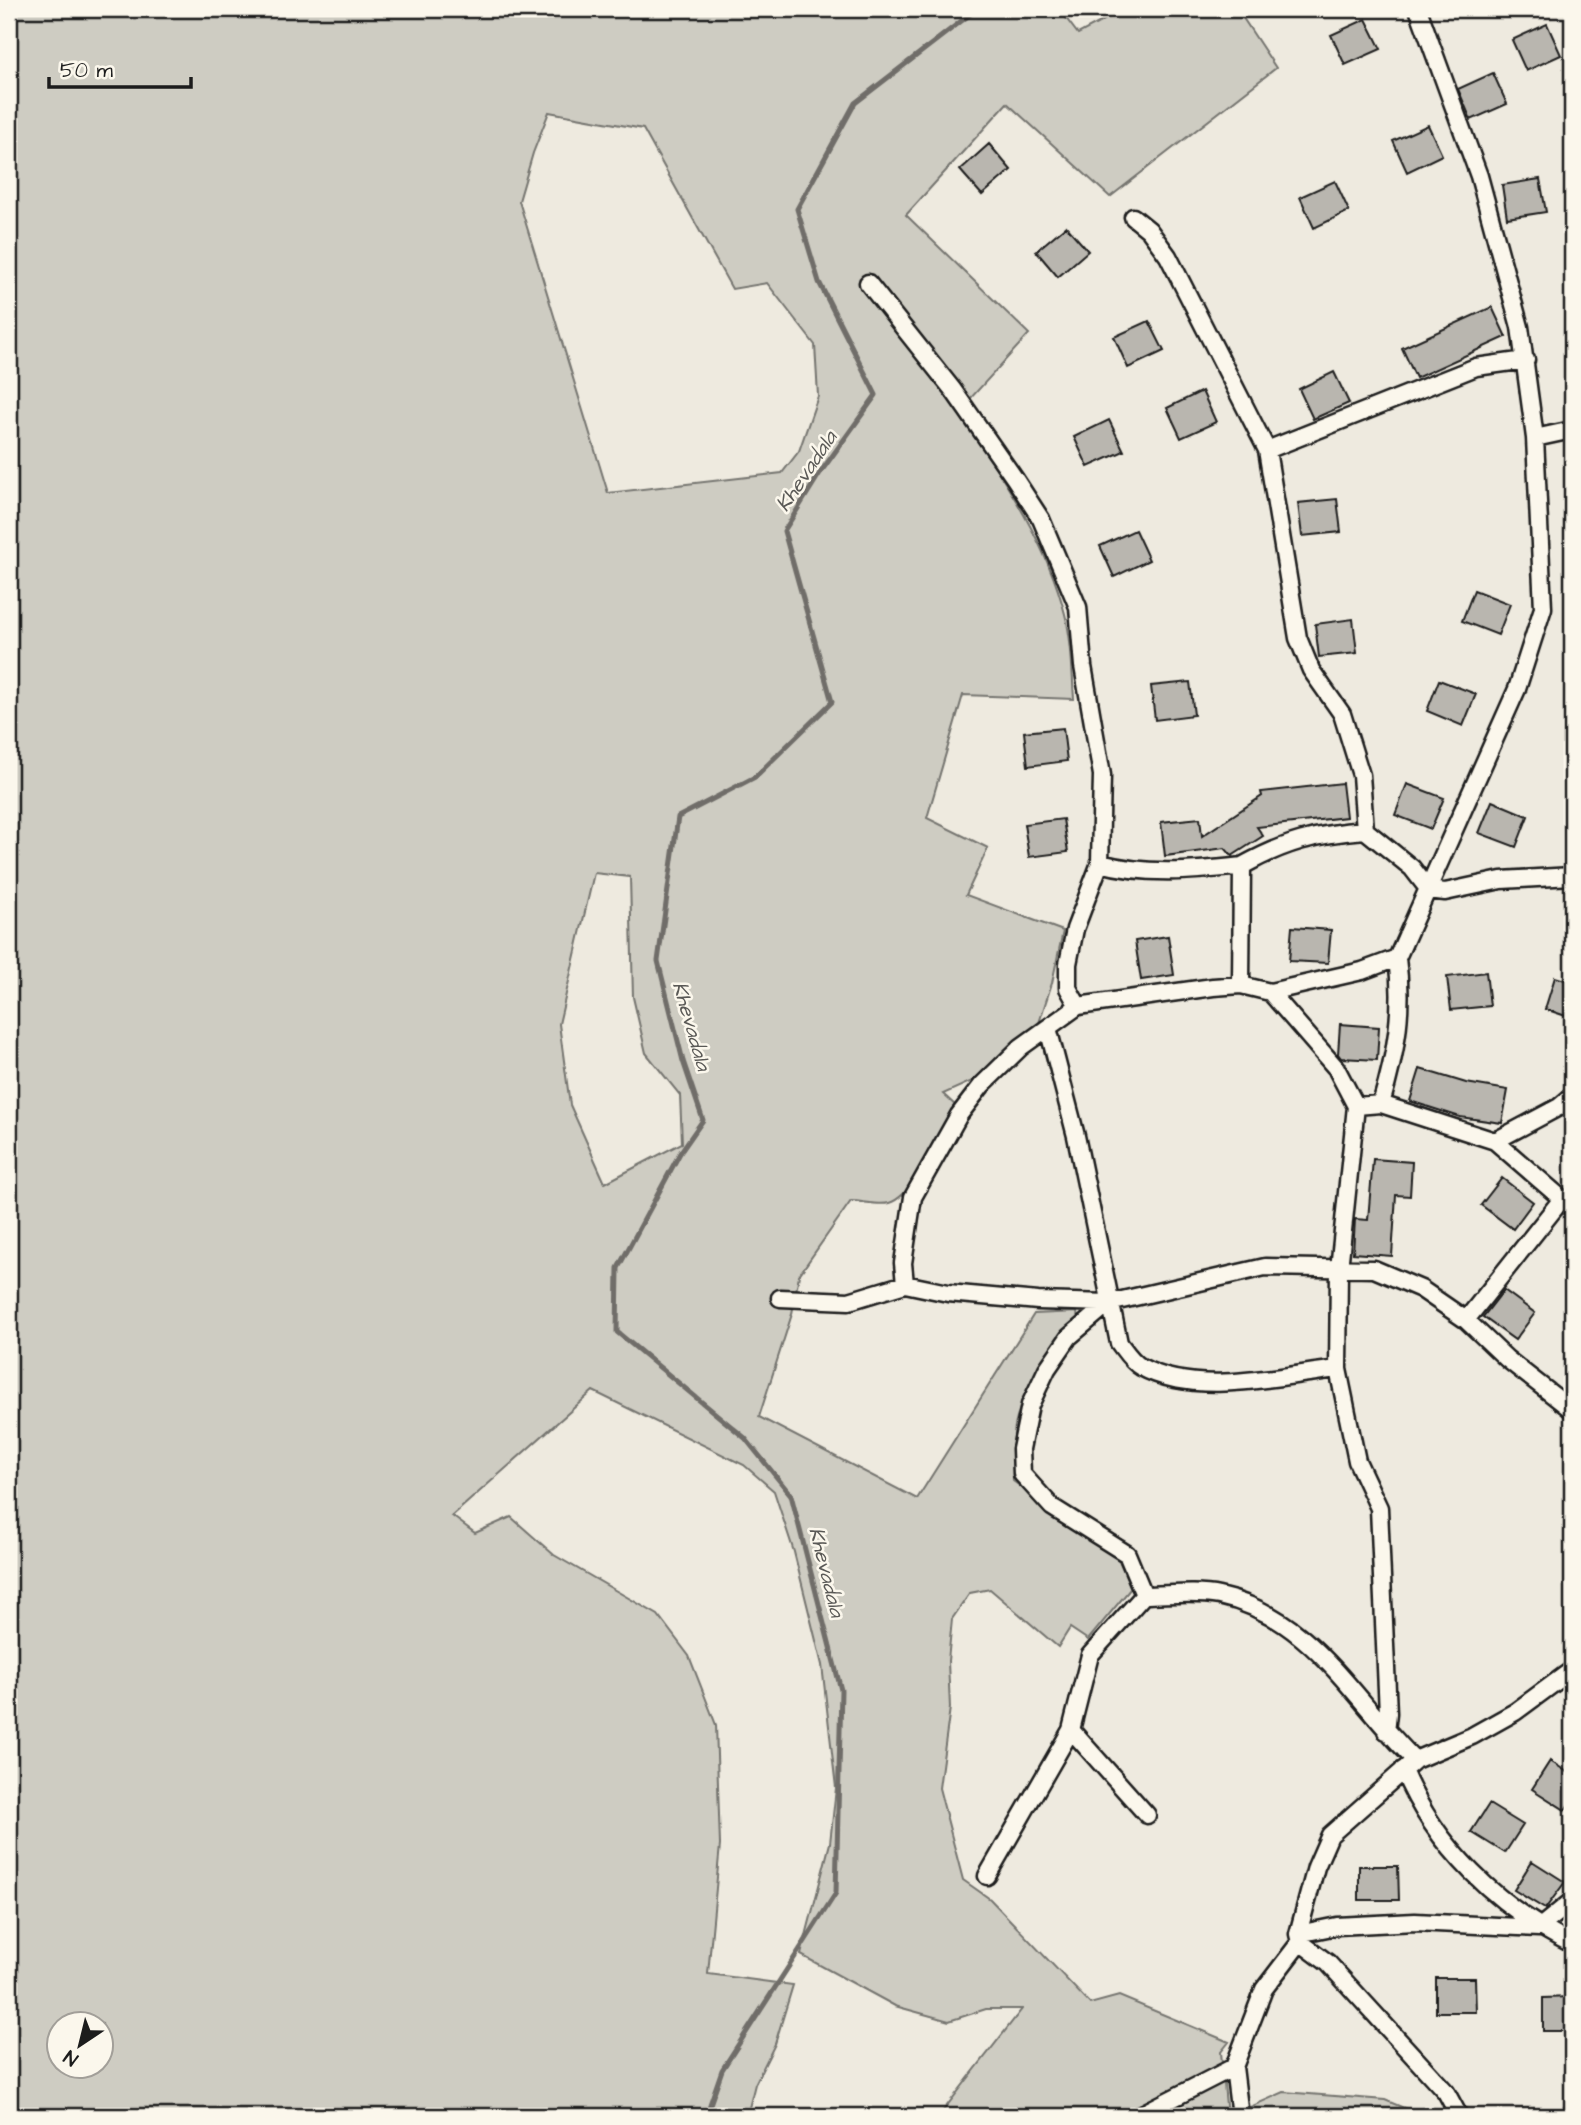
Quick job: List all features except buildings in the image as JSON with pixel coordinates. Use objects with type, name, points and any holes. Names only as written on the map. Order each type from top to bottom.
[{"type":"street","points":[[1381,1104],[1395,1058],[1400,1020],[1397,958],[1517,689],[1543,608],[1535,438],[1526,360],[1479,176],[1418,9]]},
{"type":"street","points":[[1133,217],[1149,230],[1168,256],[1267,450],[1298,638],[1311,670],[1342,714],[1361,775],[1365,830]]},
{"type":"street","points":[[868,282],[953,390],[1041,519],[1078,607],[1083,666],[1102,775],[1100,863],[1075,929],[1068,964],[1068,988],[1078,1006]]},
{"type":"street","points":[[1267,450],[1476,368],[1526,360]]},
{"type":"street","points":[[1535,438],[1572,430]]},
{"type":"street","points":[[1100,863],[1132,872],[1185,872],[1242,866],[1279,846],[1321,834],[1365,830],[1412,868],[1429,890],[1445,892],[1502,880],[1572,876]]},
{"type":"street","points":[[1241,985],[1242,866]]},
{"type":"street","points":[[905,1284],[903,1263],[913,1197],[960,1115],[982,1086],[1021,1047],[1078,1006],[1241,985],[1270,992],[1362,971],[1397,958]]},
{"type":"street","points":[[1270,992],[1336,1069],[1356,1106],[1339,1269],[1338,1369],[1357,1461],[1379,1508],[1388,1713],[1386,1731]]},
{"type":"street","points":[[1048,1028],[1076,1136],[1119,1343],[1139,1366],[1166,1377],[1204,1384],[1338,1369]]},
{"type":"street","points":[[1495,1141],[1559,1107],[1572,1096]]},
{"type":"street","points":[[1356,1106],[1381,1104],[1495,1141],[1567,1202],[1466,1320]]},
{"type":"street","points":[[780,1298],[849,1301],[905,1284],[974,1295],[1109,1303],[1265,1267],[1374,1269],[1398,1277],[1466,1320],[1507,1359],[1572,1410]]},
{"type":"street","points":[[1109,1303],[1069,1337],[1046,1369],[1030,1405],[1021,1449],[1022,1474],[1052,1507],[1127,1553],[1144,1595]]},
{"type":"street","points":[[987,1876],[1071,1730],[1090,1655],[1144,1595],[1218,1595],[1274,1616],[1313,1644],[1386,1731],[1409,1765],[1411,1788],[1460,1860],[1496,1896],[1539,1928],[1572,1944]]},
{"type":"street","points":[[1240,2116],[1234,2067],[1264,1989],[1299,1938],[1315,1867],[1331,1835],[1409,1765],[1472,1737],[1515,1712],[1572,1670]]},
{"type":"street","points":[[1071,1730],[1147,1815]]},
{"type":"street","points":[[1299,1938],[1337,1926],[1415,1922],[1539,1928],[1572,1901]]},
{"type":"street","points":[[1299,1938],[1328,1963],[1446,2092],[1459,2116]]},
{"type":"street","points":[[1138,2116],[1234,2067]]},
{"type":"shaded area","points":[[9,9],[1059,9],[1078,34],[1125,9],[1237,9],[1276,68],[1110,197],[1007,103],[906,215],[1029,334],[970,399],[955,406],[1019,505],[1056,585],[1067,624],[1074,699],[963,695],[927,818],[988,848],[966,895],[1063,931],[1052,983],[1039,1023],[979,1078],[943,1094],[957,1107],[928,1161],[909,1188],[889,1203],[851,1201],[799,1275],[792,1314],[759,1417],[917,1499],[1034,1314],[1077,1312],[1078,1321],[1057,1342],[1024,1398],[1014,1433],[1013,1481],[1118,1558],[1131,1588],[1088,1640],[1070,1628],[1058,1647],[990,1589],[970,1593],[952,1619],[948,1661],[950,1708],[939,1788],[963,1880],[990,1899],[1090,2004],[1119,1996],[1229,2042],[1221,2052],[1227,2116],[939,2116],[1022,2009],[986,2009],[949,2021],[895,2006],[801,1955],[830,1843],[836,1788],[822,1665],[794,1552],[774,1491],[744,1465],[593,1391],[452,1516],[475,1533],[511,1517],[554,1555],[658,1615],[689,1656],[716,1725],[720,1845],[708,1974],[793,1985],[775,2044],[755,2084],[747,2116],[9,2116]],"holes":[[[549,112],[643,129],[732,289],[767,283],[815,345],[818,396],[799,451],[782,473],[608,493],[519,201]],[[594,873],[630,877],[633,997],[646,1053],[680,1095],[682,1143],[605,1183],[570,1105],[559,1024]]]},
{"type":"shaded area","points":[[1284,2092],[1385,2100],[1423,2116],[1230,2116]]},
{"type":"waterway","name":"Khevadala","points":[[706,2116],[722,2070],[836,1893],[841,1690],[791,1495],[745,1438],[617,1332],[618,1268],[680,1153],[703,1120],[683,1061],[658,961],[678,817],[755,777],[832,702],[784,531],[820,473],[876,395],[819,282],[797,209],[855,103],[977,9]]}]
